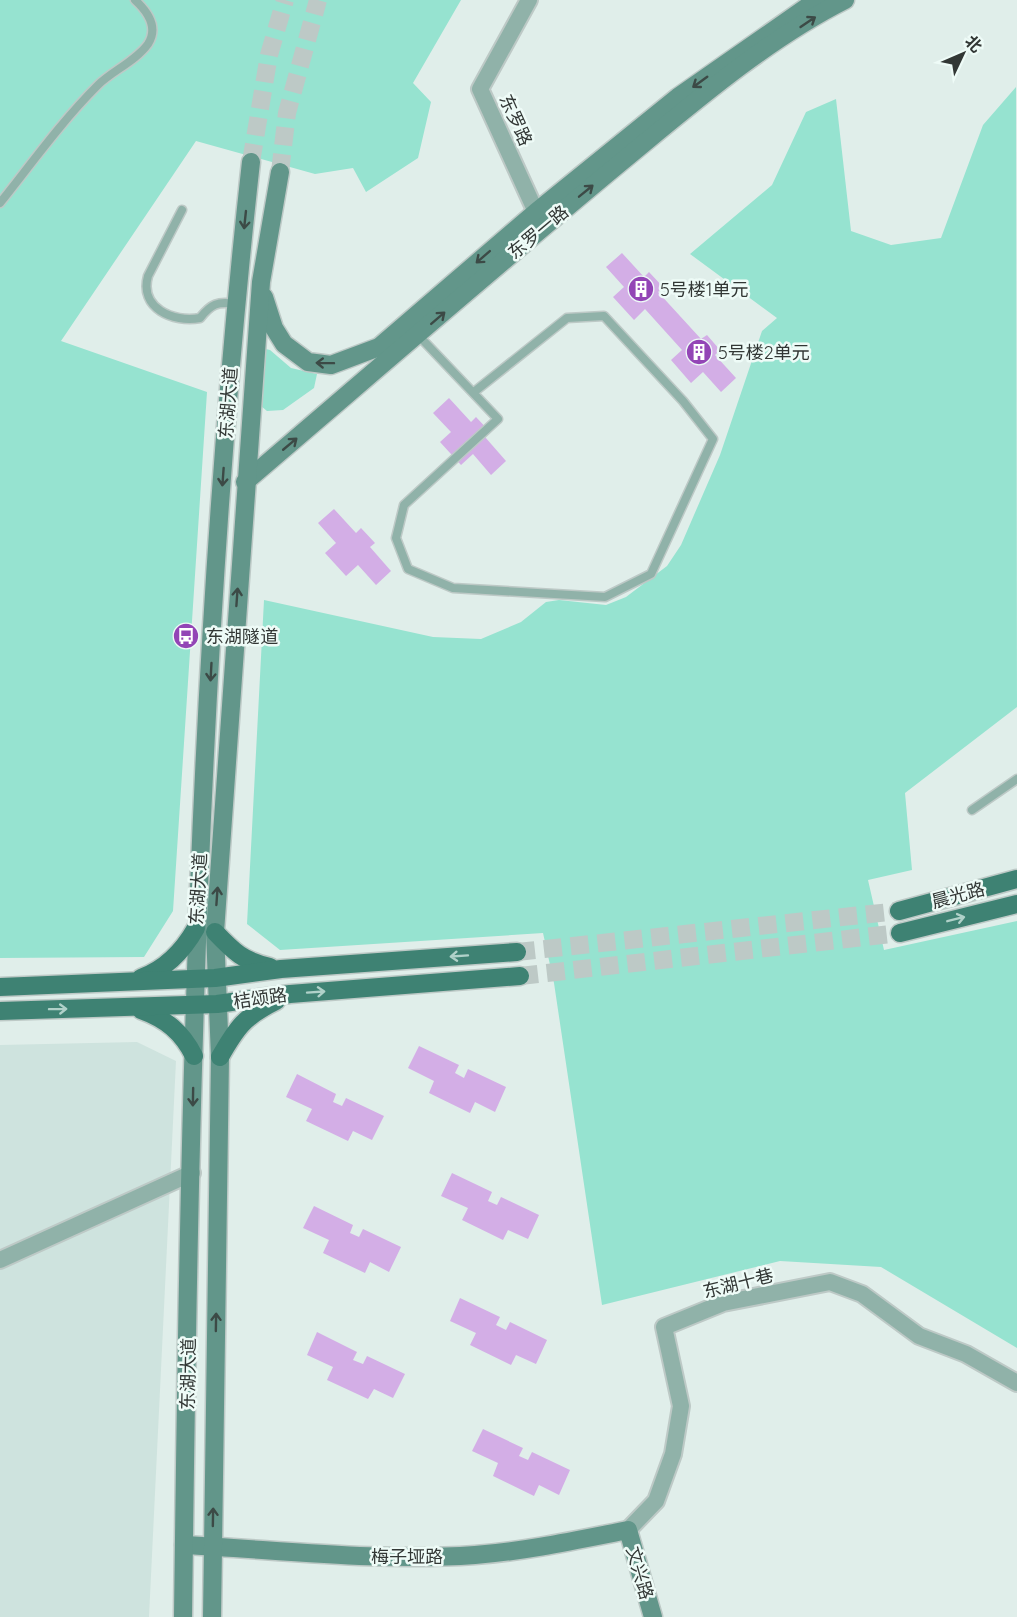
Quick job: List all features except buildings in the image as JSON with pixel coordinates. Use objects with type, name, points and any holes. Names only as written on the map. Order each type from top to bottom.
[{"type":"main road","name":"东罗一路","points":[[245,482],[418,335],[539,220],[678,97],[817,0]]},
{"type":"main road","name":"东罗一路","points":[[261,282],[274,328],[284,344],[308,362],[331,365],[379,347],[539,220],[752,59],[844,0]]},
{"type":"main road","name":"东湖大道","points":[[183,1617],[196,928],[235,304],[251,162]]},
{"type":"main road","name":"东湖大道","points":[[212,1617],[220,1057],[214,978],[215,932],[245,482],[261,282],[280,172]]},
{"type":"main road","name":"晨光路","points":[[899,911],[1017,879]]},
{"type":"main road","name":"晨光路","points":[[900,933],[1017,904]]},
{"type":"main road","points":[[134,981],[154,973],[170,962],[185,947],[196,928]]},
{"type":"main road","points":[[215,932],[234,952],[249,963],[280,969]]},
{"type":"main road","name":"桔颂路","points":[[0,987],[214,978],[280,969],[517,952]]},
{"type":"main road","name":"桔颂路","points":[[0,1011],[217,1004],[290,994],[520,976]]},
{"type":"main road","points":[[220,1057],[237,1026],[254,1011],[290,994]]},
{"type":"main road","points":[[134,1007],[160,1017],[176,1029],[194,1056]]},
{"type":"main road","name":"梅子垭路","points":[[184,1545],[384,1557],[473,1555],[535,1549],[628,1530]]},
{"type":"main road","name":"文兴路","points":[[628,1530],[652,1617]]},
{"type":"street","name":"东罗路","points":[[530,0],[480,88],[539,220]]},
{"type":"street","points":[[0,1260],[192,1173]]},
{"type":"street","name":"东湖十巷","points":[[628,1530],[656,1501],[673,1454],[681,1406],[664,1327],[723,1303],[830,1282],[862,1294],[919,1336],[966,1354],[1017,1383]]},
{"type":"lane","points":[[0,203],[49,137],[100,83],[149,43],[152,27],[149,12],[135,0]]},
{"type":"lane","points":[[182,210],[148,276],[145,288],[150,302],[163,314],[186,321],[200,318],[210,305],[220,302],[235,304]]},
{"type":"lane","points":[[418,335],[498,419],[404,505],[396,538],[408,569],[453,588],[605,597],[651,574],[713,439],[683,401],[604,316],[567,318],[474,392]]},
{"type":"lane","points":[[972,810],[1017,779]]},
{"type":"shaded area","points":[[137,1042],[176,1061],[149,1617],[0,1617],[0,1045]]},
{"type":"green space","points":[[0,0],[461,0],[413,83],[431,102],[418,158],[366,192],[353,168],[315,174],[196,141],[61,341],[207,392],[173,911],[144,957],[0,958]]},
{"type":"green space","points":[[1016,87],[1017,707],[905,793],[912,870],[868,880],[884,950],[1017,921],[1017,1348],[881,1267],[780,1261],[602,1305],[554,983],[543,933],[280,950],[247,924],[264,600],[433,637],[481,639],[521,622],[546,602],[559,600],[606,605],[626,597],[667,566],[681,545],[720,455],[762,331],[777,318],[690,254],[772,185],[806,112],[836,99],[851,231],[891,245],[941,238],[983,125]]},
{"type":"green space","points":[[262,348],[270,350],[291,368],[317,374],[314,388],[283,410],[267,411],[261,406]]},
{"type":"tunnel","points":[[251,162],[269,55],[285,0]]},
{"type":"tunnel","points":[[280,172],[287,113],[318,0]]},
{"type":"tunnel","points":[[517,952],[899,911]]},
{"type":"tunnel","points":[[520,976],[900,933]]},
{"type":"place","name":"5号楼1单元","points":[[641,289]]},
{"type":"place","name":"5号楼2单元","points":[[699,352]]},
{"type":"place","name":"东湖隧道","points":[[186,636]]}]
